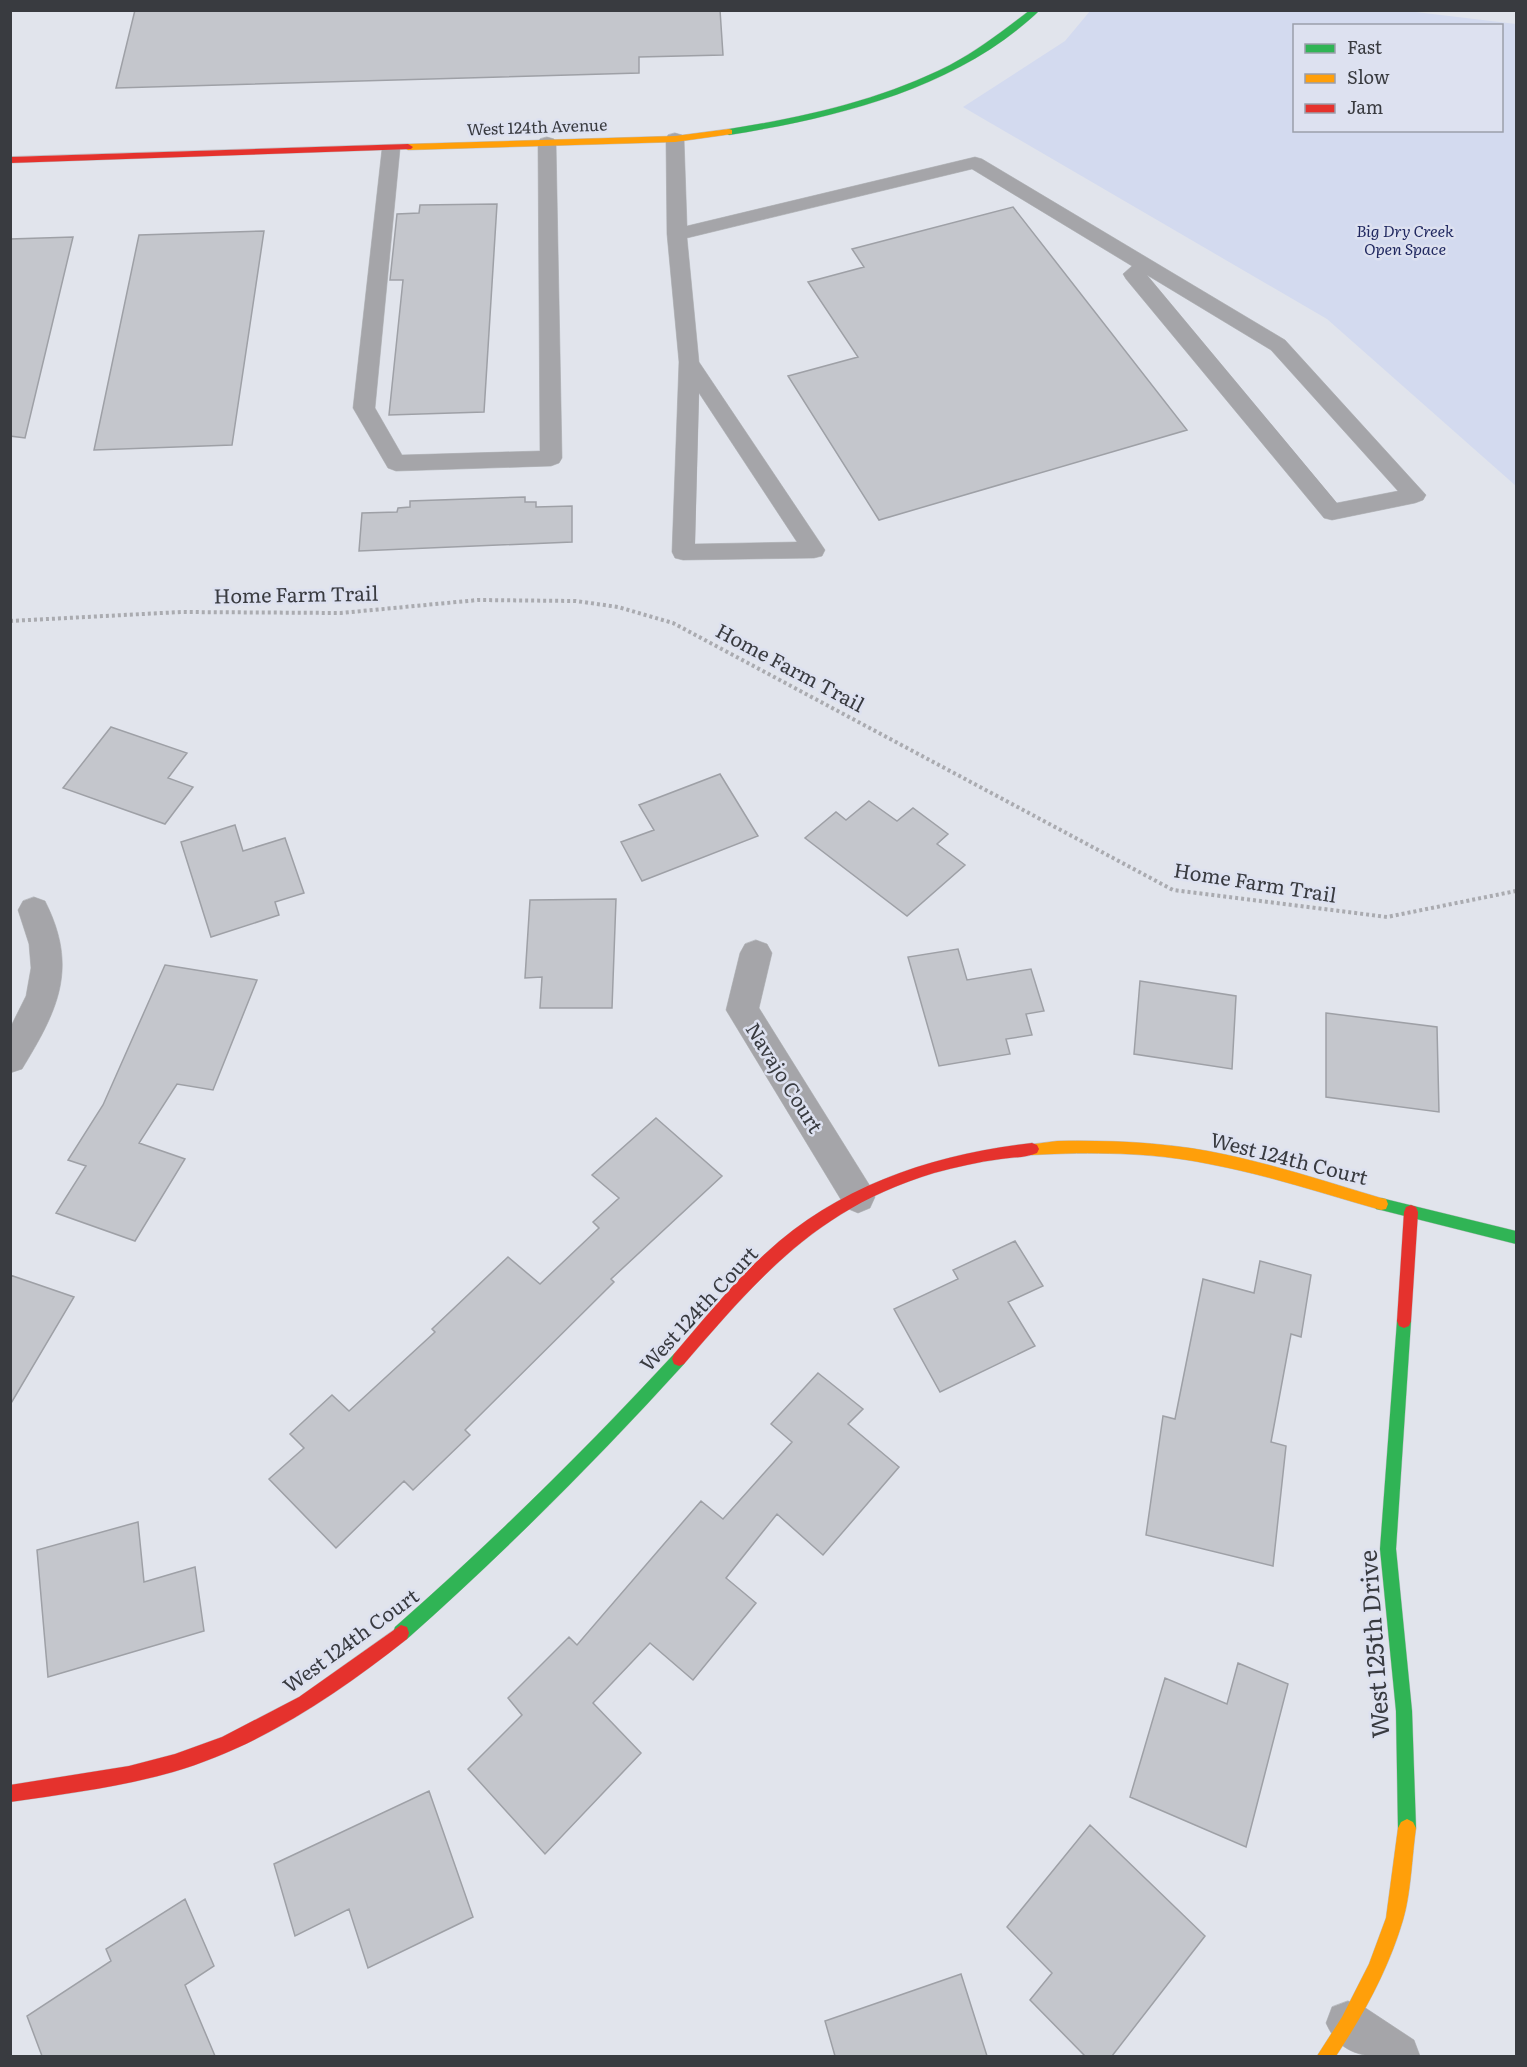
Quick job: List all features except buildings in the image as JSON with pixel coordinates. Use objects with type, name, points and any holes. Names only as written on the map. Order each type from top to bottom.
[{"type":"street","name":"West 124th Avenue","points":[[10,160],[675,139],[788,124],[874,101],[915,86],[991,46],[1036,10]]},
{"type":"street","points":[[10,1059],[35,1011],[45,982],[47,955],[34,910]]},
{"type":"street","name":"Navajo Court","points":[[756,953],[742,1010],[858,1197]]},
{"type":"street","name":"West 124th Court","points":[[10,1794],[126,1776],[193,1757],[252,1733],[306,1701],[426,1612],[651,1389],[752,1278],[788,1243],[831,1212],[858,1197],[930,1169],[980,1155],[1027,1149],[1078,1146],[1145,1148],[1230,1161],[1411,1212],[1516,1238]]},
{"type":"street","name":"West 125th Drive","points":[[1337,2040],[1376,1969],[1395,1918],[1407,1831],[1404,1711],[1388,1549],[1411,1212]]},
{"type":"street","points":[[1337,2040],[1398,2056]]},
{"type":"lane","points":[[675,139],[677,234],[689,362],[683,552],[814,550],[689,362]]},
{"type":"lane","points":[[391,148],[364,408],[396,463],[444,462],[551,458],[547,143]]},
{"type":"lane","points":[[677,234],[975,163],[1278,345],[1415,495],[1332,512],[1133,274],[1147,267]]},
{"type":"path","name":"Home Farm Trail","points":[[10,621],[181,612],[341,613],[478,600],[576,601],[618,607],[673,623],[1173,890],[1387,917],[1516,891]]},
{"type":"green space","name":"Big Dry Creek Open Space","points":[[1399,10],[1516,24],[1516,486],[1327,319],[963,107],[1065,41],[1090,11]]},
{"type":"traffic: fast","points":[[729,132],[787,122],[844,108],[899,90],[964,61],[1036,10]]},
{"type":"traffic: fast","points":[[1381,1204],[1516,1238]]},
{"type":"traffic: fast","points":[[1404,1321],[1388,1549],[1404,1711],[1407,1828]]},
{"type":"traffic: fast","points":[[401,1633],[453,1587],[636,1406],[679,1359]]},
{"type":"traffic: slow","points":[[408,147],[675,139],[729,132]]},
{"type":"traffic: slow","points":[[1032,1149],[1107,1147],[1182,1153],[1251,1166],[1381,1204]]},
{"type":"traffic: slow","points":[[1326,2056],[1348,2023],[1376,1969],[1395,1918],[1407,1828]]},
{"type":"traffic: jam","points":[[10,160],[408,147]]},
{"type":"traffic: jam","points":[[679,1359],[759,1269],[788,1243],[843,1206],[872,1190],[934,1167],[966,1159],[1032,1149]]},
{"type":"traffic: jam","points":[[1404,1321],[1411,1212]]},
{"type":"traffic: jam","points":[[10,1794],[152,1769],[226,1744],[305,1703],[354,1670],[401,1633]]}]
